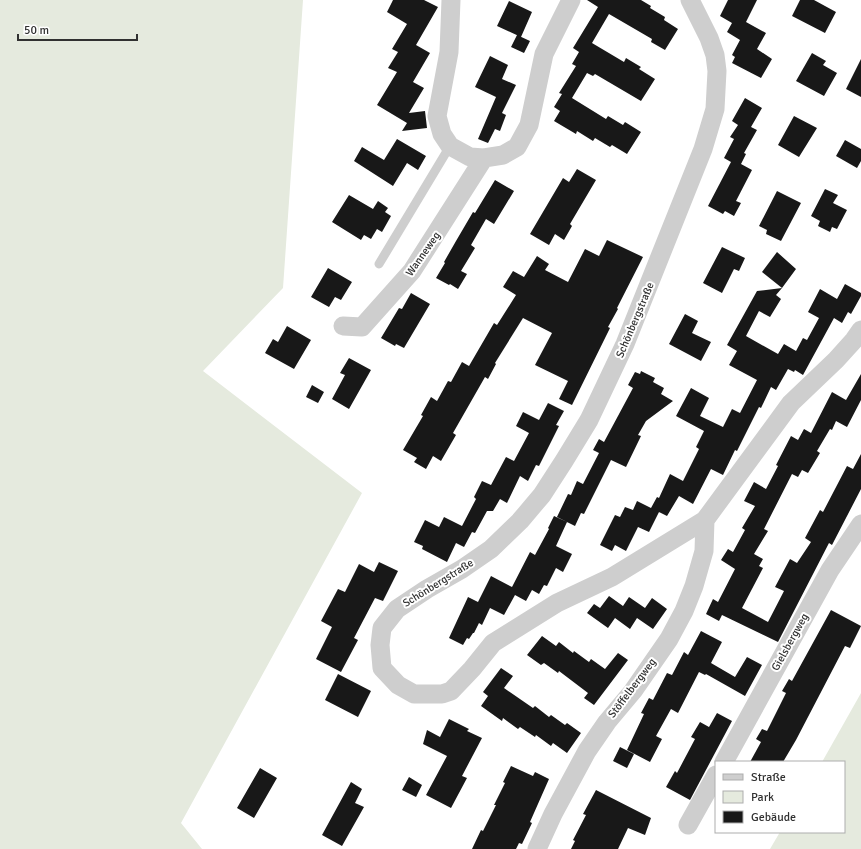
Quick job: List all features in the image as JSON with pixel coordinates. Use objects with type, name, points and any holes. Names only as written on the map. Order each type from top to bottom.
[{"type":"street","points":[[451,0],[449,52],[437,116],[442,134],[450,146],[470,157],[484,158],[503,154],[517,147],[520,142],[529,125],[544,54],[571,0]]},
{"type":"street","name":"Schönbergstraße","points":[[690,0],[709,38],[715,55],[717,71],[715,109],[703,149],[625,344],[589,420],[542,495],[520,521],[490,549],[462,569],[427,589],[397,609],[382,628],[380,645],[382,668],[398,685],[414,694],[442,694],[451,691],[472,669],[493,643],[557,603],[612,577],[705,520],[791,403],[836,360],[861,330]]},
{"type":"street","name":"Wanneweg","points":[[343,326],[362,327],[412,271],[484,158]]},
{"type":"street","name":"Stöffelbergweg","points":[[537,849],[587,751],[607,722],[633,691],[669,639],[684,611],[694,586],[704,551],[705,520]]},
{"type":"street","name":"Gielsbergweg","points":[[725,761],[830,570],[861,524]]},
{"type":"street","points":[[688,825],[715,778]]},
{"type":"lane","points":[[379,264],[450,146]]},
{"type":"green space","points":[[0,0],[303,0],[283,288],[203,371],[362,493],[181,823],[202,849],[0,849]]},
{"type":"green space","points":[[861,693],[861,849],[770,849],[779,833],[845,833],[845,761],[823,761]]},
{"type":"building","points":[[393,0],[424,0],[438,7],[416,45],[430,53],[413,82],[424,88],[409,113],[425,111],[427,128],[402,131],[407,123],[377,105],[397,72],[388,68],[398,52],[392,49],[407,24],[387,12]]},
{"type":"building","points":[[587,0],[641,0],[651,6],[650,8],[665,17],[664,20],[678,29],[665,50],[651,42],[652,39],[609,14],[592,43],[624,62],[626,58],[641,67],[639,69],[655,79],[641,101],[595,74],[593,76],[587,73],[572,98],[606,119],[608,116],[623,125],[625,122],[641,132],[627,154],[612,145],[610,147],[595,138],[593,141],[577,131],[576,134],[554,121],[560,111],[554,107],[562,94],[559,93],[576,66],[572,64],[579,52],[573,48],[598,7]]},
{"type":"building","points":[[728,0],[757,0],[746,22],[766,33],[757,49],[772,59],[761,78],[732,63],[735,57],[732,55],[740,40],[727,32],[732,23],[720,16]]},
{"type":"building","points":[[800,0],[814,0],[836,12],[825,33],[792,16]]},
{"type":"building","points":[[509,1],[532,12],[521,37],[497,26]]},
{"type":"building","points":[[517,35],[530,41],[524,53],[511,47]]},
{"type":"building","points":[[812,53],[826,61],[823,65],[837,73],[824,96],[796,81]]},
{"type":"building","points":[[490,56],[508,65],[502,79],[516,85],[502,113],[506,115],[500,131],[495,129],[488,143],[478,139],[496,97],[475,87]]},
{"type":"building","points":[[861,59],[861,97],[846,89]]},
{"type":"building","points":[[745,98],[762,108],[751,127],[757,130],[744,153],[746,154],[741,164],[752,170],[736,201],[741,203],[734,216],[725,211],[723,214],[708,206],[731,162],[724,158],[734,139],[730,137],[738,125],[732,121]]},
{"type":"building","points":[[794,116],[817,128],[799,157],[778,145]]},
{"type":"building","points":[[397,139],[426,156],[418,170],[407,163],[393,186],[354,161],[362,147],[384,160]]},
{"type":"building","points":[[845,140],[861,149],[861,161],[857,168],[836,156]]},
{"type":"building","points":[[577,169],[596,180],[570,224],[572,226],[564,240],[555,234],[549,245],[530,234],[563,178],[569,182]]},
{"type":"building","points":[[495,180],[514,191],[494,224],[486,219],[471,245],[475,248],[461,271],[467,274],[458,289],[436,278],[473,212],[475,213]]},
{"type":"building","points":[[825,189],[838,195],[833,203],[847,210],[837,229],[832,227],[830,232],[818,226],[820,221],[811,216]]},
{"type":"building","points":[[777,191],[801,203],[781,241],[766,234],[767,230],[759,226]]},
{"type":"building","points":[[349,195],[373,209],[378,201],[388,208],[385,212],[391,216],[382,232],[377,229],[371,239],[364,235],[361,240],[332,222]]},
{"type":"building","points":[[607,240],[643,257],[617,308],[618,309],[608,327],[610,328],[572,405],[559,399],[568,381],[535,365],[552,333],[523,318],[495,363],[496,364],[488,379],[485,377],[453,433],[456,435],[441,461],[433,456],[426,469],[414,462],[417,458],[403,450],[423,416],[421,415],[431,397],[437,401],[448,381],[451,382],[462,362],[469,366],[494,323],[497,325],[516,295],[503,287],[513,271],[524,277],[537,256],[549,264],[545,270],[568,282],[585,249],[599,256]]},
{"type":"building","points":[[722,247],[745,258],[739,271],[734,269],[722,293],[703,283]]},
{"type":"building","points":[[777,252],[796,269],[782,288],[762,272]]},
{"type":"building","points":[[328,268],[352,282],[341,300],[335,297],[329,307],[311,297]]},
{"type":"building","points":[[845,284],[861,293],[861,296],[851,314],[848,312],[842,323],[834,318],[803,375],[795,370],[794,372],[788,369],[776,390],[771,387],[761,408],[759,407],[737,451],[735,450],[723,475],[711,469],[693,504],[679,496],[667,516],[651,508],[657,497],[659,498],[670,474],[683,481],[699,449],[696,447],[704,431],[676,416],[691,388],[709,398],[700,416],[723,427],[732,409],[740,413],[757,380],[729,365],[737,351],[727,345],[757,291],[782,288],[776,295],[781,299],[770,317],[759,311],[746,336],[778,354],[784,344],[796,351],[803,338],[807,340],[819,318],[808,312],[820,289],[837,299]]},
{"type":"building","points":[[411,293],[430,304],[404,348],[396,344],[395,346],[381,338],[399,308],[402,309]]},
{"type":"building","points":[[685,314],[698,321],[692,333],[711,342],[701,361],[669,344]]},
{"type":"building","points":[[287,326],[311,340],[294,369],[265,353],[273,339],[278,342]]},
{"type":"building","points":[[349,358],[371,370],[349,409],[332,399],[345,375],[340,373]]},
{"type":"building","points":[[641,371],[655,378],[653,382],[664,388],[661,394],[673,401],[646,421],[638,435],[641,436],[626,467],[611,460],[584,514],[581,513],[575,526],[557,517],[568,494],[571,495],[577,481],[583,484],[599,453],[593,450],[599,439],[604,442],[633,388],[628,385],[635,372],[640,374]]},
{"type":"building","points":[[861,374],[861,400],[847,427],[836,421],[832,430],[830,429],[817,451],[820,453],[808,473],[802,470],[798,477],[792,474],[764,529],[768,531],[754,554],[763,559],[759,566],[763,568],[742,608],[768,622],[784,591],[775,587],[790,559],[797,563],[811,542],[805,538],[820,510],[823,512],[847,466],[853,469],[861,454],[861,489],[832,545],[829,543],[778,642],[722,615],[719,621],[706,614],[713,599],[718,602],[735,569],[721,560],[728,549],[733,552],[745,530],[742,528],[755,506],[744,501],[754,482],[766,489],[791,436],[798,440],[804,429],[811,433],[832,392],[846,400]]},
{"type":"building","points":[[312,385],[324,392],[318,403],[306,397]]},
{"type":"building","points":[[548,403],[564,411],[556,425],[559,426],[539,466],[536,465],[528,481],[520,476],[507,503],[500,499],[493,511],[487,511],[475,533],[472,532],[464,547],[456,543],[447,562],[422,549],[423,546],[414,542],[425,520],[439,527],[444,517],[462,526],[476,499],[474,497],[482,481],[491,485],[506,457],[514,461],[529,433],[516,426],[523,412],[539,420]]},
{"type":"building","points":[[637,501],[659,512],[649,532],[638,527],[626,551],[615,545],[612,551],[600,545],[615,515],[620,517],[625,507],[633,510]]},
{"type":"building","points":[[554,516],[567,522],[556,546],[572,554],[563,572],[556,568],[547,586],[544,585],[539,594],[532,590],[526,601],[515,595],[504,615],[490,608],[482,625],[479,623],[474,633],[469,639],[467,638],[463,645],[449,638],[468,597],[478,602],[491,576],[512,587],[530,552],[535,555]]},
{"type":"building","points":[[379,562],[398,571],[383,601],[375,598],[354,638],[358,640],[341,672],[316,659],[332,627],[321,621],[338,589],[345,592],[359,564],[374,572]]},
{"type":"building","points":[[609,596],[623,606],[629,597],[645,608],[652,598],[667,609],[653,629],[637,618],[630,629],[615,618],[608,628],[587,613],[594,604],[600,608]]},
{"type":"building","points":[[831,610],[861,626],[850,648],[845,646],[784,761],[751,761],[761,742],[756,739],[762,729],[767,731],[786,693],[782,691],[789,679],[792,681]]},
{"type":"building","points":[[701,631],[722,642],[711,663],[735,677],[747,657],[762,665],[745,696],[706,674],[705,675],[699,672],[678,713],[671,709],[656,736],[662,739],[650,762],[627,750],[644,714],[641,713],[649,698],[653,700],[667,673],[672,675],[684,652],[688,655]]},
{"type":"building","points":[[542,636],[556,646],[559,642],[573,653],[574,651],[589,662],[591,659],[605,669],[618,653],[628,660],[594,705],[584,698],[588,693],[559,671],[558,673],[544,663],[541,665],[527,655]]},
{"type":"building","points":[[501,668],[513,676],[504,688],[533,708],[535,706],[549,717],[551,715],[565,725],[567,723],[581,733],[567,753],[553,743],[551,746],[536,735],[535,737],[520,727],[518,729],[503,718],[502,721],[481,706],[488,696],[483,692]]},
{"type":"building","points":[[338,674],[371,691],[358,717],[325,700]]},
{"type":"building","points":[[717,713],[732,721],[690,800],[666,787],[675,771],[677,773],[695,739],[691,737],[700,722],[709,727]]},
{"type":"building","points":[[449,719],[469,729],[467,731],[482,738],[462,776],[467,778],[451,808],[426,795],[447,756],[423,744],[427,730],[440,737]]},
{"type":"building","points":[[620,747],[634,754],[627,768],[613,761]]},
{"type":"building","points":[[511,766],[533,776],[535,772],[549,779],[530,822],[532,823],[522,844],[519,843],[516,849],[472,849],[496,805],[494,805],[505,783],[503,782]]},
{"type":"building","points":[[260,768],[277,778],[254,818],[237,808]]},
{"type":"building","points":[[409,777],[422,785],[416,797],[402,790]]},
{"type":"building","points":[[351,782],[362,789],[355,803],[364,807],[342,846],[322,835]]},
{"type":"building","points":[[596,790],[651,818],[645,835],[628,828],[618,849],[571,849],[575,841],[573,840],[586,815],[583,814]]}]
